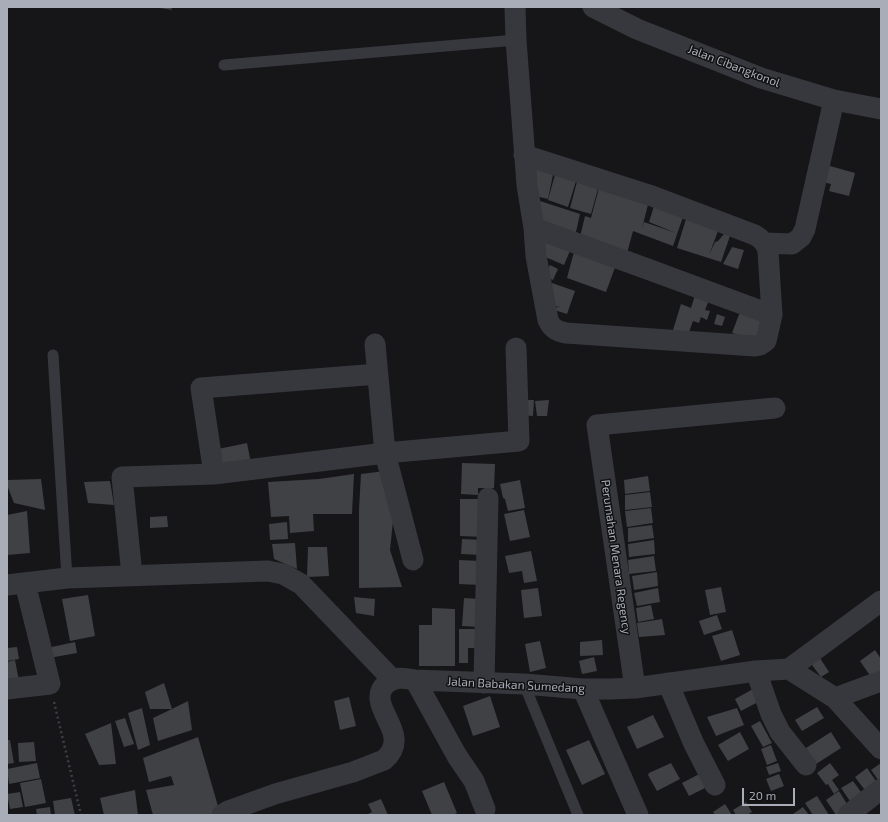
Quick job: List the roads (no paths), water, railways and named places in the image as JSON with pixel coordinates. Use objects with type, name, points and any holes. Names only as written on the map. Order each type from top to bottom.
[{"type":"street","points":[[515,7],[526,185],[534,228],[536,256],[548,320],[551,326],[560,332],[566,333],[755,346],[760,345],[766,341],[772,315],[768,251],[766,243]]},
{"type":"street","name":"Jalan Cibangkonol","points":[[593,7],[637,29],[761,78],[834,100],[881,109]]},
{"type":"street","points":[[524,155],[652,196],[755,235],[766,243],[792,244],[801,237],[805,229],[834,100]]},
{"type":"street","points":[[534,228],[772,315]]},
{"type":"street","points":[[375,344],[385,453],[413,560]]},
{"type":"street","points":[[132,575],[122,477],[214,474],[385,453],[519,441],[516,348]]},
{"type":"street","points":[[214,474],[201,388],[378,374]]},
{"type":"street","name":"Perumahan Menara Regency","points":[[635,688],[597,426],[775,408]]},
{"type":"street","points":[[484,683],[488,498]]},
{"type":"street","points":[[7,689],[50,684],[16,584],[67,578],[268,571],[283,574],[301,584],[392,679],[382,687],[379,700],[394,738],[394,749],[384,760],[353,772],[275,794],[228,811],[222,815]]},
{"type":"street","points":[[881,600],[789,669],[835,698],[881,749]]},
{"type":"street","name":"Jalan Babakan Sumedang","points":[[392,679],[401,678],[415,680],[524,684],[583,689],[635,688],[756,671],[789,669]]},
{"type":"street","points":[[756,671],[770,714],[780,732],[806,765]]},
{"type":"street","points":[[415,680],[457,756],[474,781],[485,809]]},
{"type":"street","points":[[835,698],[881,681]]},
{"type":"street","points":[[668,683],[694,744],[715,785]]},
{"type":"street","points":[[583,689],[638,815]]},
{"type":"street","points":[[848,815],[881,789]]},
{"type":"lane","points":[[224,65],[516,40]]},
{"type":"lane","points":[[53,355],[67,578]]},
{"type":"lane","points":[[524,684],[578,815]]}]
